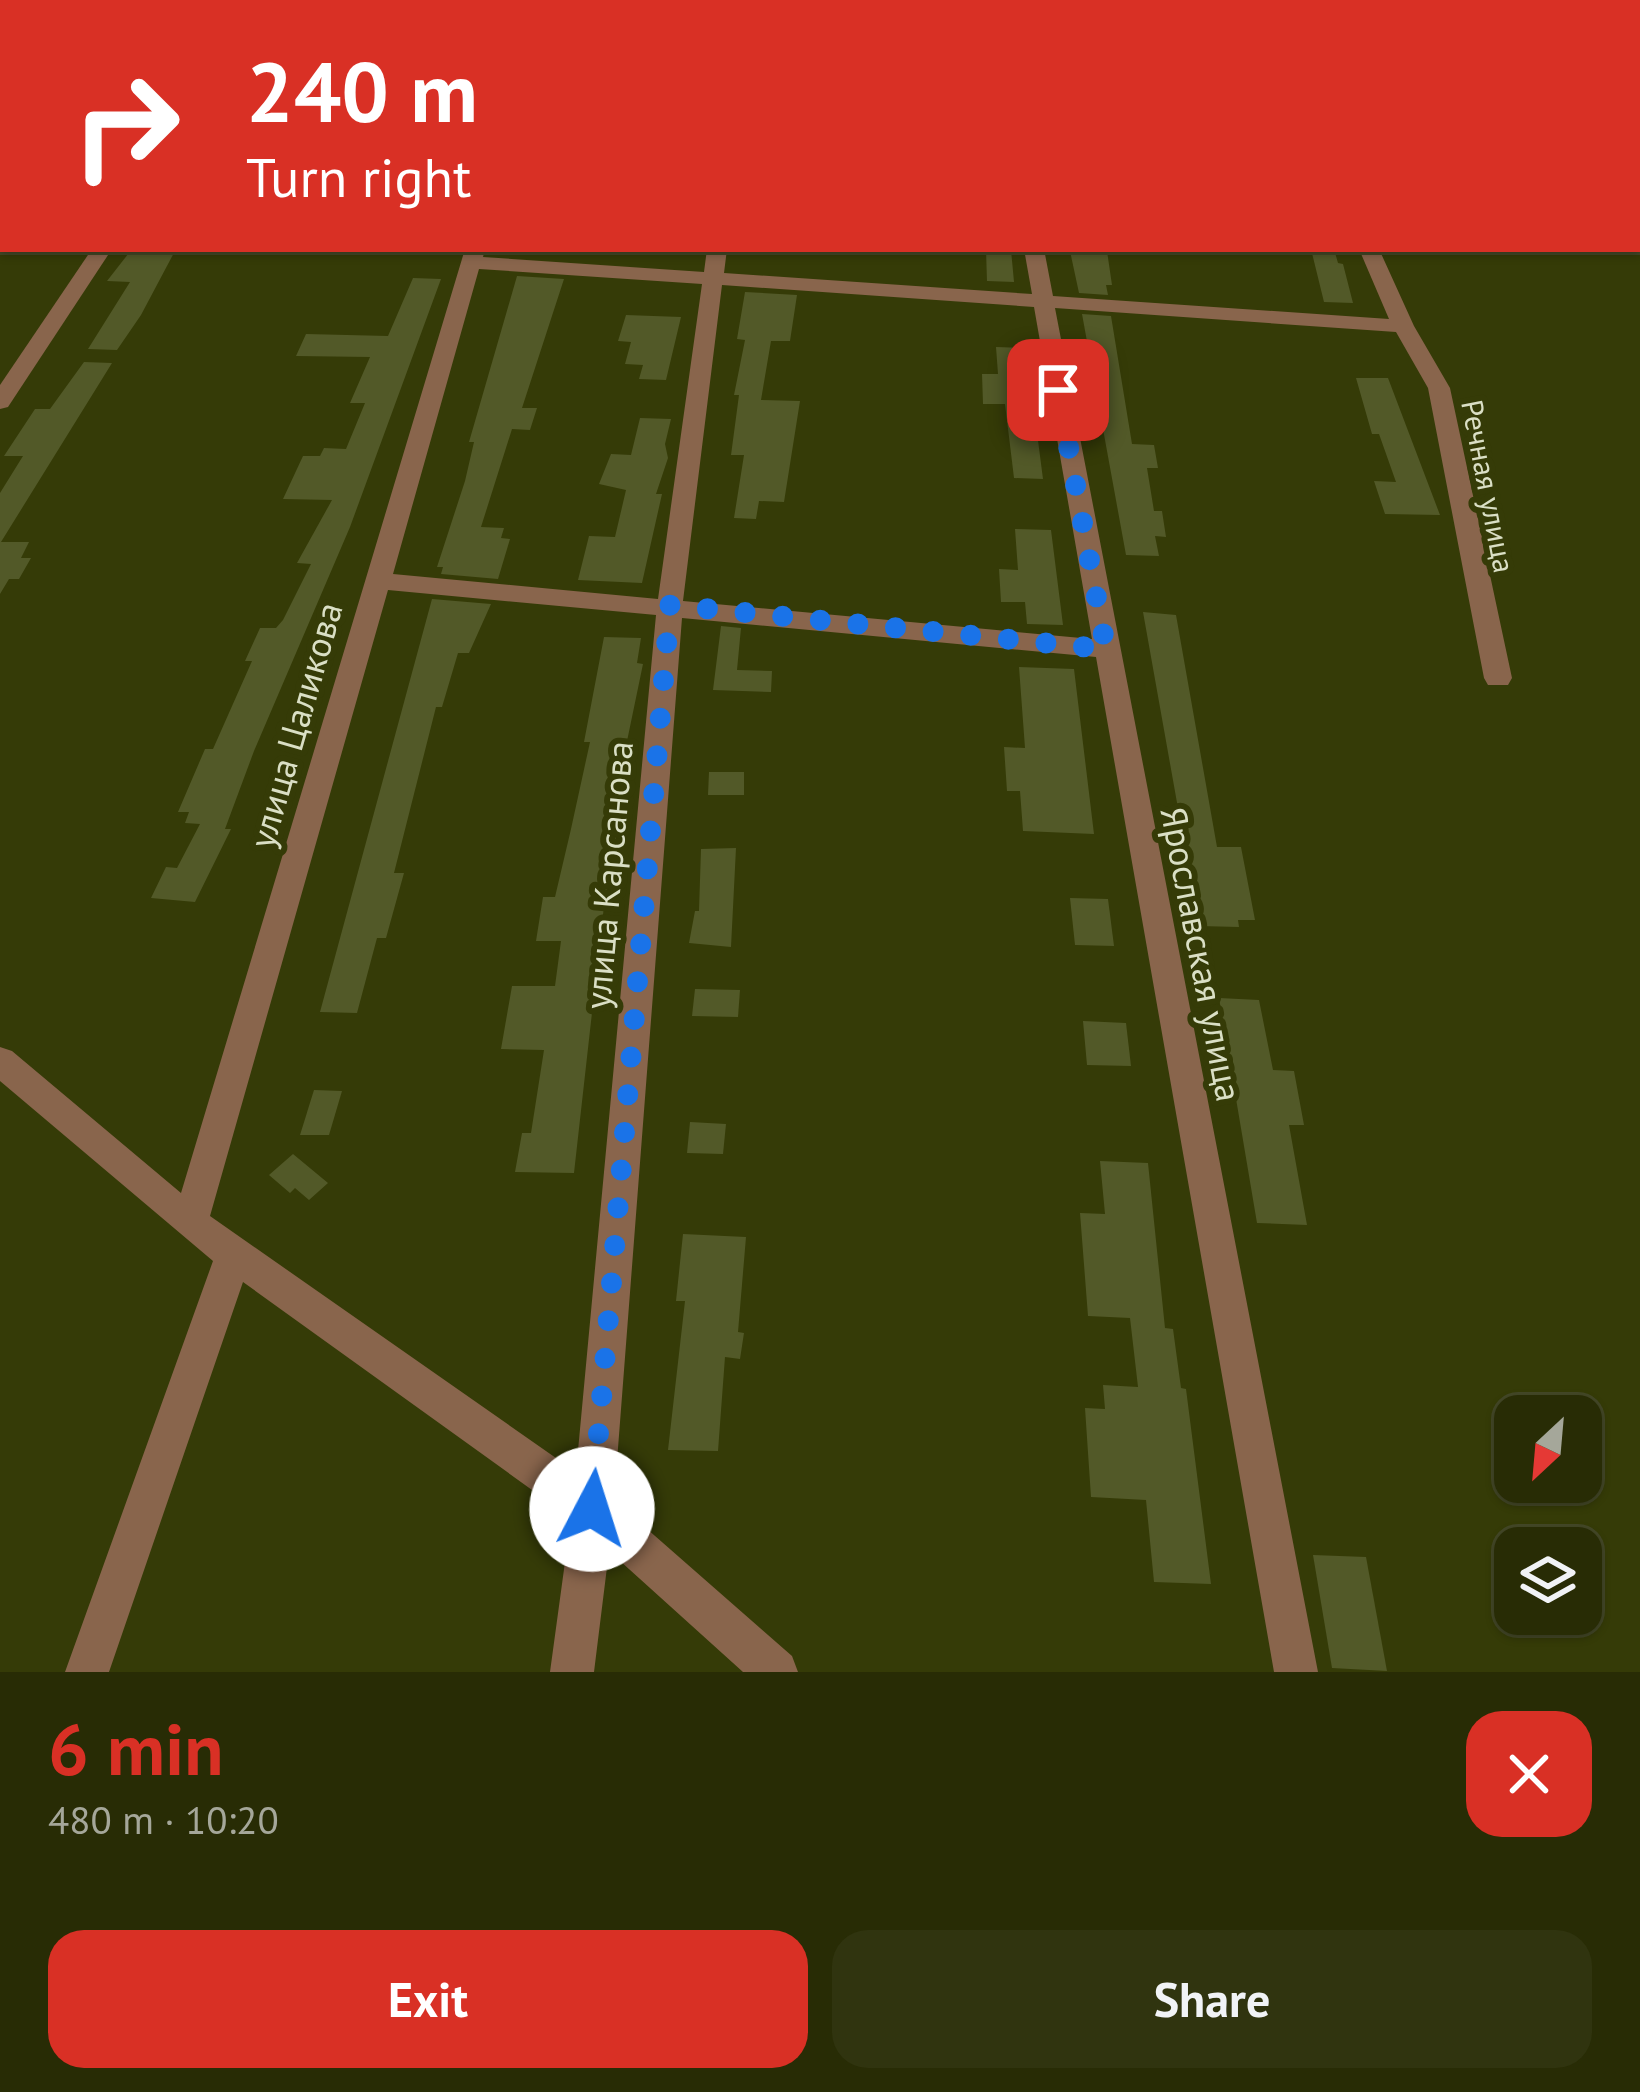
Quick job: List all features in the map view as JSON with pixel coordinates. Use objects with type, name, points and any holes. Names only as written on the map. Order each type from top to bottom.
[{"type":"street","points":[[0,402],[100,252]]},
{"type":"street","name":"Ярославская улица","points":[[1034,252],[1296,1672]]},
{"type":"street","name":"Речная улица","points":[[1370,252],[1403,326],[1439,388],[1498,678]]},
{"type":"street","points":[[473,255],[714,264],[1042,304],[1403,326]]},
{"type":"street","name":"улица Цаликова","points":[[190,1223],[473,255]]},
{"type":"street","name":"улица Карсанова","points":[[572,1672],[592,1509],[670,605],[714,264]]},
{"type":"street","points":[[378,580],[1106,649]]},
{"type":"street","points":[[0,1060],[190,1223],[592,1509],[776,1672]]},
{"type":"street","points":[[88,1672],[233,1255]]},
{"type":"building","points":[[130,252],[174,252],[117,350],[88,349],[130,282],[107,281]]},
{"type":"building","points":[[986,252],[1011,252],[1014,282],[987,281]]},
{"type":"building","points":[[1070,252],[1107,252],[1112,285],[1106,285],[1108,295],[1079,293]]},
{"type":"building","points":[[1312,252],[1335,252],[1343,264],[1353,303],[1324,302]]},
{"type":"building","points":[[517,276],[564,279],[522,408],[537,408],[530,430],[512,429],[481,527],[504,528],[501,538],[510,539],[498,579],[441,574],[443,567],[437,567],[465,481],[474,442],[469,442]]},
{"type":"building","points":[[413,278],[441,279],[350,527],[254,751],[225,829],[231,829],[195,902],[151,898],[166,867],[177,868],[200,824],[185,823],[189,812],[178,812],[205,749],[213,749],[252,661],[245,661],[260,628],[276,628],[283,620],[311,564],[297,563],[332,500],[283,499],[303,456],[320,456],[324,448],[346,449],[365,403],[350,403],[370,357],[296,356],[306,334],[388,336]]},
{"type":"building","points":[[745,292],[797,295],[790,341],[771,341],[761,400],[800,401],[784,502],[759,501],[756,519],[734,518],[744,455],[731,455],[739,395],[734,395],[745,340],[737,339]]},
{"type":"building","points":[[1082,314],[1111,316],[1132,444],[1154,445],[1158,468],[1147,468],[1154,511],[1162,511],[1166,537],[1155,536],[1159,556],[1126,555]]},
{"type":"building","points":[[626,315],[681,317],[666,380],[639,379],[643,365],[625,364],[631,342],[618,341]]},
{"type":"building","points":[[996,347],[1026,348],[1043,479],[1014,478],[1005,404],[983,404],[982,374],[998,374]]},
{"type":"building","points":[[84,362],[112,363],[1,542],[29,542],[21,558],[31,558],[19,579],[9,579],[0,594],[0,493],[23,456],[4,456],[35,409],[50,409]]},
{"type":"building","points":[[1356,378],[1388,378],[1440,515],[1385,514],[1374,481],[1396,482],[1379,434],[1372,434]]},
{"type":"building","points":[[640,418],[671,419],[665,444],[668,458],[656,494],[662,494],[642,583],[578,580],[589,536],[615,537],[626,490],[599,484],[611,454],[631,455]]},
{"type":"building","points":[[1015,529],[1051,530],[1063,625],[1027,624],[1025,602],[1001,602],[999,569],[1018,570]]},
{"type":"building","points":[[432,599],[491,604],[469,653],[458,653],[442,707],[436,707],[394,873],[404,873],[386,938],[377,938],[357,1013],[320,1012]]},
{"type":"building","points":[[1143,612],[1176,615],[1217,847],[1241,847],[1255,920],[1238,920],[1239,927],[1199,926]]},
{"type":"building","points":[[721,626],[741,628],[737,670],[772,671],[771,692],[713,690]]},
{"type":"building","points":[[604,637],[641,638],[637,663],[643,664],[620,775],[627,776],[605,897],[574,1173],[515,1172],[522,1133],[531,1133],[544,1050],[501,1049],[512,986],[555,986],[561,941],[536,941],[543,897],[555,897],[571,829],[590,742],[584,742]]},
{"type":"building","points":[[1019,667],[1074,669],[1094,834],[1023,831],[1020,791],[1007,791],[1004,747],[1025,748]]},
{"type":"building","points":[[709,772],[744,772],[744,795],[708,795]]},
{"type":"building","points":[[736,848],[731,947],[689,943],[695,911],[699,911],[701,849]]},
{"type":"building","points":[[1070,898],[1108,899],[1114,946],[1075,945]]},
{"type":"building","points":[[695,989],[740,990],[738,1017],[692,1016]]},
{"type":"building","points":[[1219,998],[1259,1000],[1273,1070],[1294,1071],[1304,1125],[1289,1125],[1307,1225],[1257,1223]]},
{"type":"building","points":[[1083,1021],[1126,1023],[1131,1066],[1087,1065]]},
{"type":"building","points":[[314,1090],[342,1091],[329,1135],[300,1135]]},
{"type":"building","points":[[690,1122],[726,1124],[723,1154],[687,1153]]},
{"type":"building","points":[[293,1154],[328,1183],[309,1200],[295,1188],[290,1193],[269,1175]]},
{"type":"building","points":[[1100,1161],[1148,1163],[1165,1328],[1173,1329],[1181,1388],[1186,1389],[1211,1584],[1154,1582],[1146,1500],[1091,1497],[1085,1408],[1105,1409],[1103,1385],[1138,1387],[1130,1318],[1088,1316],[1080,1213],[1105,1214]]},
{"type":"building","points":[[683,1234],[746,1237],[738,1332],[744,1333],[740,1359],[725,1357],[718,1451],[668,1450],[685,1301],[676,1301]]},
{"type":"building","points":[[1313,1555],[1366,1557],[1387,1671],[1332,1668]]},
{"type":"route","points":[[592,1509],[670,605],[1106,649],[1058,390]]}]
